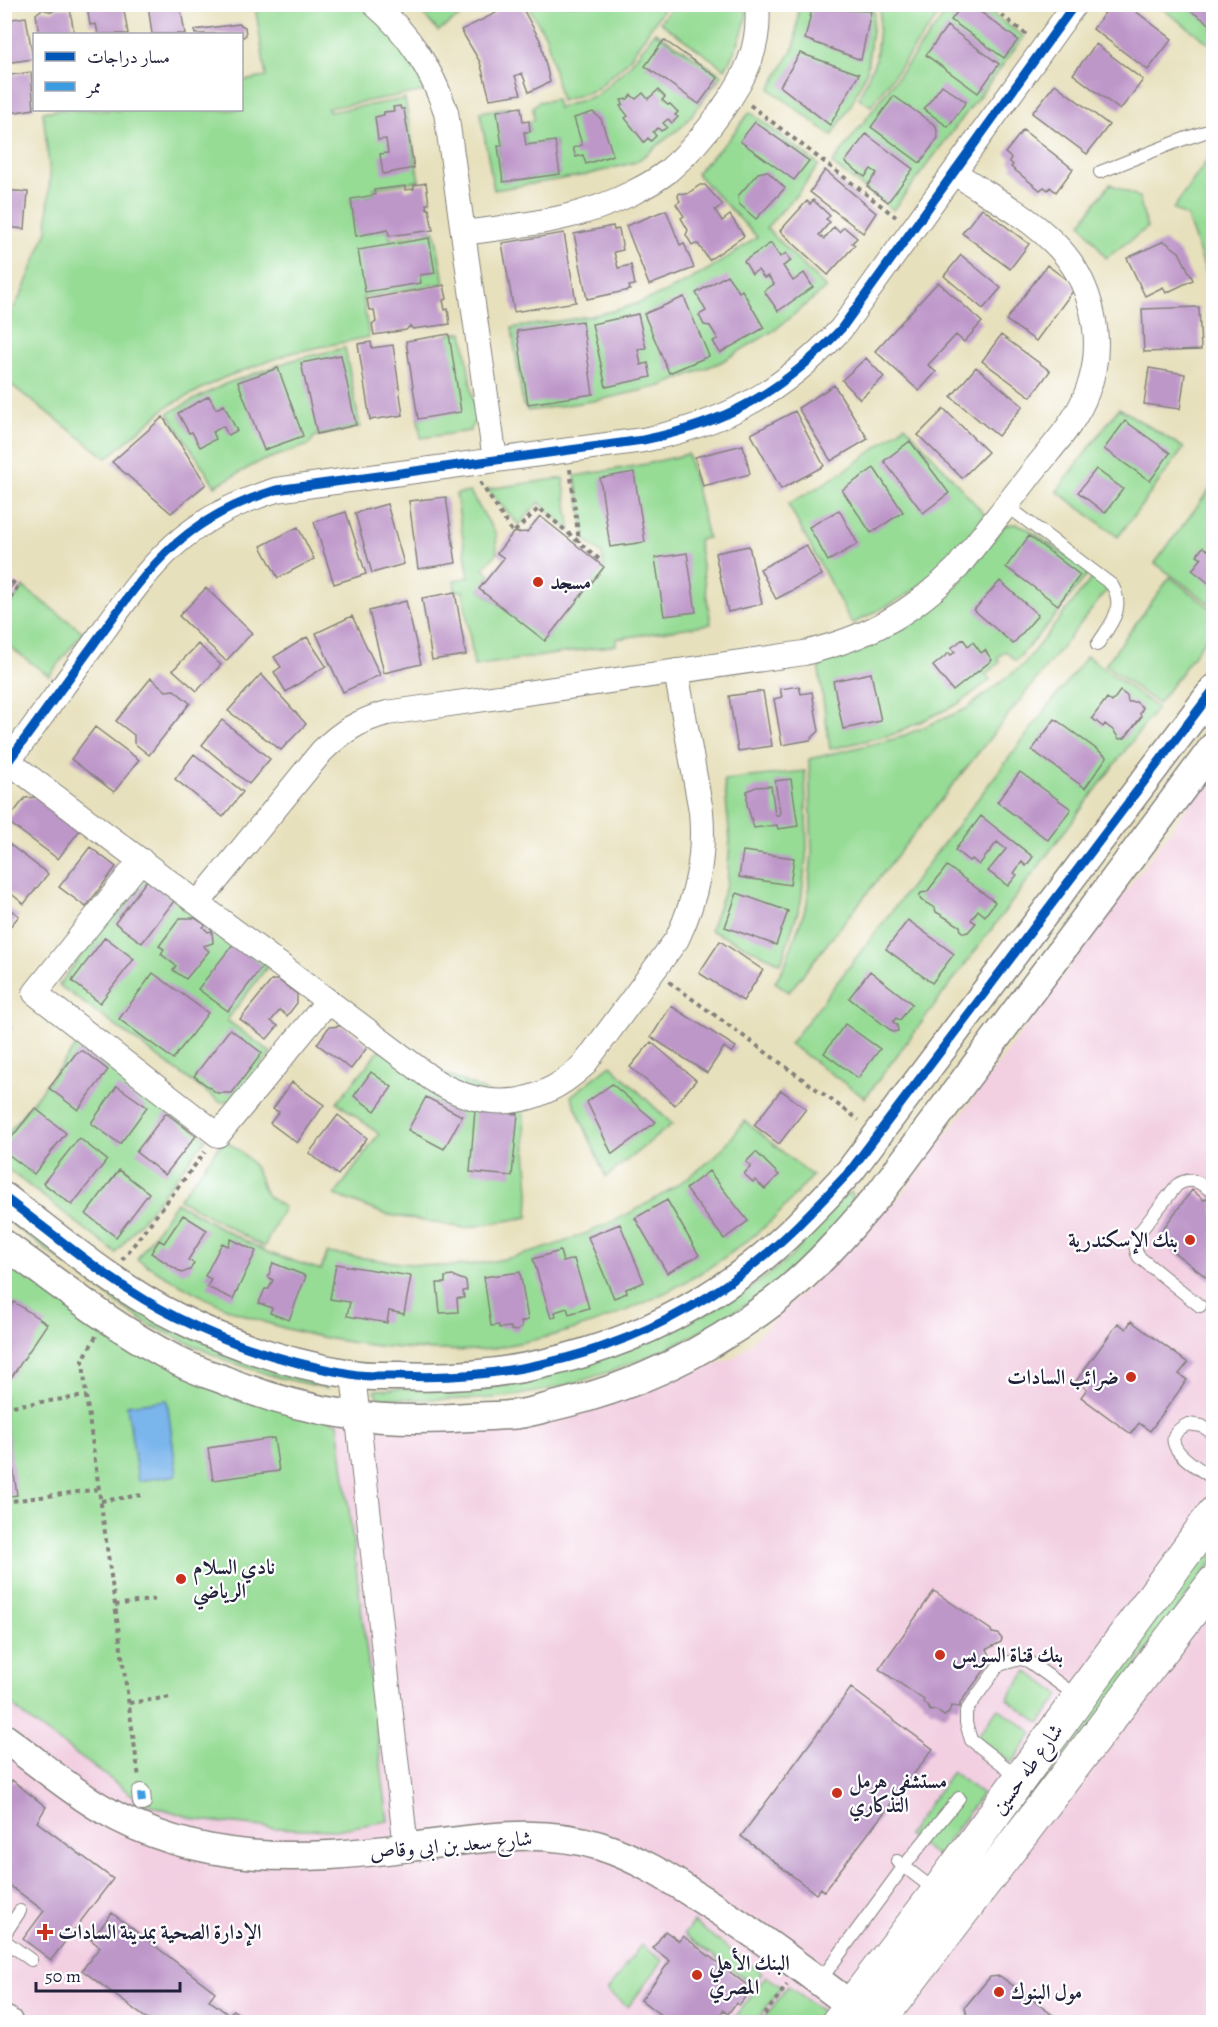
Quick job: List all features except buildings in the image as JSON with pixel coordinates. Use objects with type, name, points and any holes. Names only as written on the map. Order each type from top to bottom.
[{"type":"main road","name":"شارع طه حسين","points":[[860,2018],[937,1892],[1214,1513]]},
{"type":"main road","name":"شارع طه حسين","points":[[860,2018],[1214,1582]]},
{"type":"street","points":[[374,4],[407,37],[430,72],[439,92],[450,133],[495,460]]},
{"type":"street","points":[[464,233],[562,219],[590,211],[643,188],[667,172],[714,122],[746,74],[752,58],[758,24],[757,4]]},
{"type":"street","points":[[676,671],[701,811],[702,853],[697,885],[687,918],[677,939],[583,1066],[571,1077],[543,1094],[512,1101],[478,1100],[446,1088],[141,860],[7,764],[155,562],[191,530],[211,517],[242,502],[276,490],[643,440],[696,427],[738,410],[772,390],[813,358],[841,329],[1075,4]]},
{"type":"street","points":[[198,903],[322,751],[352,726],[369,718],[387,713],[804,653],[853,639],[877,629],[913,607],[939,586],[957,568],[1072,423],[1093,374],[1096,339],[1094,321],[1084,286],[1065,255],[1039,229],[955,173]]},
{"type":"street","points":[[4,1197],[142,1298],[211,1334],[284,1359],[353,1375],[430,1378],[499,1372],[565,1360],[630,1338],[692,1306],[750,1268],[801,1222],[850,1171],[1214,689]]},
{"type":"street","points":[[4,1244],[108,1320],[175,1360],[262,1395],[328,1412],[422,1421],[521,1413],[587,1398],[658,1372],[711,1344],[774,1302],[835,1246],[880,1192],[1214,746]]},
{"type":"street","points":[[141,860],[35,993],[218,1135],[328,1001]]},
{"type":"street","points":[[850,1171],[880,1192]]},
{"type":"street","points":[[353,1375],[406,1848]]},
{"type":"street","name":"شارع سعد بن ابى وقاص","points":[[4,1738],[99,1807],[127,1822],[186,1845],[293,1858],[524,1835],[600,1846],[654,1868],[736,1921],[809,1975],[860,2018]]},
{"type":"lane","points":[[1100,172],[1214,129]]},
{"type":"lane","points":[[1006,505],[1112,585],[1118,598],[1117,615],[1097,645]]},
{"type":"lane","points":[[1200,1306],[1139,1257],[1135,1241],[1177,1185],[1188,1180],[1199,1182],[1214,1193]]},
{"type":"lane","points":[[1214,1434],[1195,1423],[1188,1424],[1177,1432],[1174,1443],[1178,1453],[1214,1479]]},
{"type":"lane","points":[[1020,1778],[970,1740],[966,1723],[968,1707],[999,1665],[1020,1659],[1028,1661],[1079,1697]]},
{"type":"lane","points":[[809,1975],[900,1864],[959,1798]]},
{"type":"lane","points":[[900,1864],[937,1892]]},
{"type":"lane","points":[[4,1935],[20,1911]]},
{"type":"lane","points":[[4,1940],[31,1960]]},
{"type":"path","points":[[987,4],[1044,48]]},
{"type":"path","points":[[735,93],[913,231]]},
{"type":"path","points":[[567,450],[579,542]]},
{"type":"path","points":[[468,464],[513,533],[539,508],[600,560]]},
{"type":"path","points":[[4,576],[18,586],[4,608]]},
{"type":"path","points":[[654,970],[879,1135]]},
{"type":"path","points":[[110,1276],[218,1135]]},
{"type":"path","points":[[99,1330],[83,1360],[86,1396],[141,1798]]},
{"type":"path","points":[[4,1407],[86,1396]]},
{"type":"path","points":[[4,1502],[99,1489]]},
{"type":"path","points":[[101,1501],[142,1495]]},
{"type":"path","points":[[115,1605],[157,1599]]},
{"type":"path","points":[[129,1703],[171,1697]]},
{"type":"path","points":[[759,2022],[809,1975]]},
{"type":"shaded area","points":[[4,573],[37,598],[4,640]]},
{"type":"shaded area","points":[[1213,772],[1213,1504],[834,2022],[25,2022],[5,2008],[4,1247],[172,1364],[430,1425],[566,1419],[736,1357],[902,1195]]},
{"type":"shaded area","points":[[1213,1544],[1213,2022],[854,2022]]},
{"type":"green space","points":[[255,5],[367,5],[406,42],[425,91],[328,108],[329,112],[405,99],[419,181],[374,188],[375,195],[351,199],[356,235],[388,230],[390,239],[435,231],[444,283],[363,297],[369,337],[291,353],[223,378],[168,406],[107,458],[5,380],[4,325],[22,293],[47,231],[50,175],[43,112],[243,111],[243,81],[266,77]]},
{"type":"green space","points":[[415,5],[477,5],[438,31]]},
{"type":"green space","points":[[527,5],[666,5],[627,62],[595,90],[561,101],[546,36]]},
{"type":"green space","points":[[674,5],[747,5],[743,29],[725,69],[660,22]]},
{"type":"green space","points":[[799,5],[875,5],[867,70],[851,105],[832,136],[770,89],[795,45]]},
{"type":"green space","points":[[881,5],[946,5],[871,106],[859,98],[876,59]]},
{"type":"green space","points":[[952,5],[980,5],[1024,37],[893,210],[832,164]]},
{"type":"green space","points":[[1157,5],[1213,5],[1213,46]]},
{"type":"green space","points":[[655,32],[722,75],[684,125],[636,162],[586,175],[494,190],[480,112],[509,107],[510,109],[498,111],[502,146],[498,147],[503,182],[559,174],[555,141],[526,145],[524,132],[530,131],[529,121],[534,120],[533,107],[538,102],[556,99],[558,108],[597,95],[630,65]]},
{"type":"green space","points":[[750,112],[819,165],[799,192],[766,228],[826,288],[775,330],[721,362],[661,386],[599,400],[528,411],[523,405],[512,328],[596,315],[644,301],[703,273],[757,237],[696,173],[729,139]]},
{"type":"green space","points":[[1213,152],[1213,292],[1187,217],[1173,209]]},
{"type":"green space","points":[[1110,184],[1139,197],[1147,228],[1106,258],[1081,223]]},
{"type":"green space","points":[[463,332],[476,419],[470,431],[421,438],[418,419],[449,334]]},
{"type":"green space","points":[[345,348],[360,427],[314,437],[309,445],[259,462],[215,486],[168,413],[225,384],[293,360]]},
{"type":"green space","points":[[1119,408],[1184,448],[1118,537],[1057,491]]},
{"type":"green space","points":[[905,425],[985,515],[952,557],[929,579],[902,598],[852,624],[788,504],[849,468]]},
{"type":"green space","points":[[688,454],[708,538],[698,540],[711,624],[616,639],[616,645],[474,666],[463,591],[455,591],[454,580],[469,577],[456,494],[470,492],[496,534],[497,553],[483,569],[490,575],[479,589],[545,640],[604,567],[602,554],[586,541],[575,476]]},
{"type":"green space","points":[[563,478],[571,532],[539,502],[519,525],[487,489]]},
{"type":"green space","points":[[1213,485],[1213,606],[1155,563]]},
{"type":"green space","points":[[1017,524],[1025,527],[1089,572],[1057,614],[1016,661],[1005,651],[997,658],[1000,662],[986,674],[990,680],[958,704],[894,734],[830,749],[817,656],[866,647],[908,626],[949,595],[1005,525]]},
{"type":"green space","points":[[1095,574],[1111,585],[789,992],[775,982],[785,965],[807,904],[812,853],[809,759],[898,738],[966,709],[1023,665]]},
{"type":"green space","points":[[1170,577],[1213,610],[1213,629],[1158,704],[1105,665]]},
{"type":"green space","points":[[23,587],[83,632],[49,676],[5,643],[5,612]]},
{"type":"green space","points":[[1087,656],[1157,708],[865,1098],[790,1044]]},
{"type":"green space","points":[[805,771],[807,848],[801,902],[781,963],[710,930],[727,883],[730,839],[724,780]]},
{"type":"green space","points":[[145,869],[271,962],[227,1020],[271,1053],[234,1101],[220,1102],[59,985]]},
{"type":"green space","points":[[80,1041],[206,1139],[116,1253],[5,1167],[4,1138]]},
{"type":"green space","points":[[382,1047],[523,1107],[529,1193],[528,1217],[464,1228],[384,1214],[335,1195],[379,1134],[337,1102]]},
{"type":"green space","points":[[611,1065],[672,1124],[606,1177],[571,1096]]},
{"type":"green space","points":[[745,1121],[812,1176],[769,1223],[712,1266],[649,1300],[583,1327],[492,1349],[412,1349],[338,1340],[289,1329],[241,1314],[201,1296],[137,1259],[176,1202],[269,1253],[321,1270],[327,1253],[440,1266],[476,1264],[507,1258],[570,1240],[601,1227],[660,1196],[712,1159]]},
{"type":"green space","points":[[224,1140],[248,1159],[256,1169],[268,1196],[284,1207],[264,1247],[179,1199]]},
{"type":"green space","points":[[851,1192],[853,1202],[828,1236],[811,1255],[779,1282],[704,1330],[620,1368],[578,1382],[494,1398],[451,1400],[380,1398],[374,1390],[438,1387],[704,1314],[751,1288],[791,1257],[842,1197]]},
{"type":"green space","points":[[4,1209],[122,1296],[326,1378],[327,1388],[276,1377],[225,1360],[150,1325],[5,1219]]},
{"type":"green space","name":"نادي السلام الرياضي","points":[[4,1260],[118,1342],[338,1423],[388,1821],[335,1830],[273,1828],[198,1820],[142,1802],[25,1717],[5,1698]]},
{"type":"green space","points":[[1213,1540],[1213,1561],[887,2007],[878,1999]]},
{"type":"green space","points":[[1027,1671],[1060,1695],[1040,1723],[1007,1699]]},
{"type":"green space","points":[[998,1708],[1033,1733],[1012,1763],[977,1737]]},
{"type":"green space","points":[[952,1772],[982,1794],[937,1856],[907,1835]]},
{"type":"green space","points":[[693,1922],[762,1973],[753,1985],[684,1934]]},
{"type":"green space","points":[[641,1945],[663,1961],[628,2007],[607,1991]]},
{"type":"green space","points":[[766,1976],[782,1987],[756,2022],[732,2022]]},
{"type":"green space","points":[[788,1986],[824,2013],[817,2022],[761,2022]]},
{"type":"water","points":[[167,1400],[177,1475],[138,1481],[127,1405]]},
{"type":"marked path","points":[[141,1793],[142,1802]]},
{"type":"cycle path","points":[[4,767],[150,570],[190,532],[214,516],[276,490],[643,440],[673,433],[727,414],[775,387],[797,371],[841,329],[1075,4]]},
{"type":"cycle path","points":[[4,1197],[88,1262],[155,1306],[219,1337],[306,1365],[369,1376],[446,1376],[538,1365],[627,1338],[670,1318],[710,1295],[749,1268],[789,1234],[850,1171],[1214,689]]},
{"type":"place","name":"مسجد","points":[[538,582]]},
{"type":"place","name":"بنك الإسكندرية","points":[[1190,1240]]},
{"type":"place","name":"ضرائب السادات","points":[[1131,1377]]},
{"type":"place","name":"نادي السلام الرياضي","points":[[181,1579]]},
{"type":"place","name":"بنك قناة السويس","points":[[940,1655]]},
{"type":"place","name":"مستشفى هرمل التذكاري","points":[[837,1793]]},
{"type":"place","name":"الإدارة الصحية بمدينة السادات","points":[[45,1932]]},
{"type":"place","name":"البنك الأهلي المصري","points":[[697,1975]]},
{"type":"place","name":"مول البنوك","points":[[999,1992]]}]
